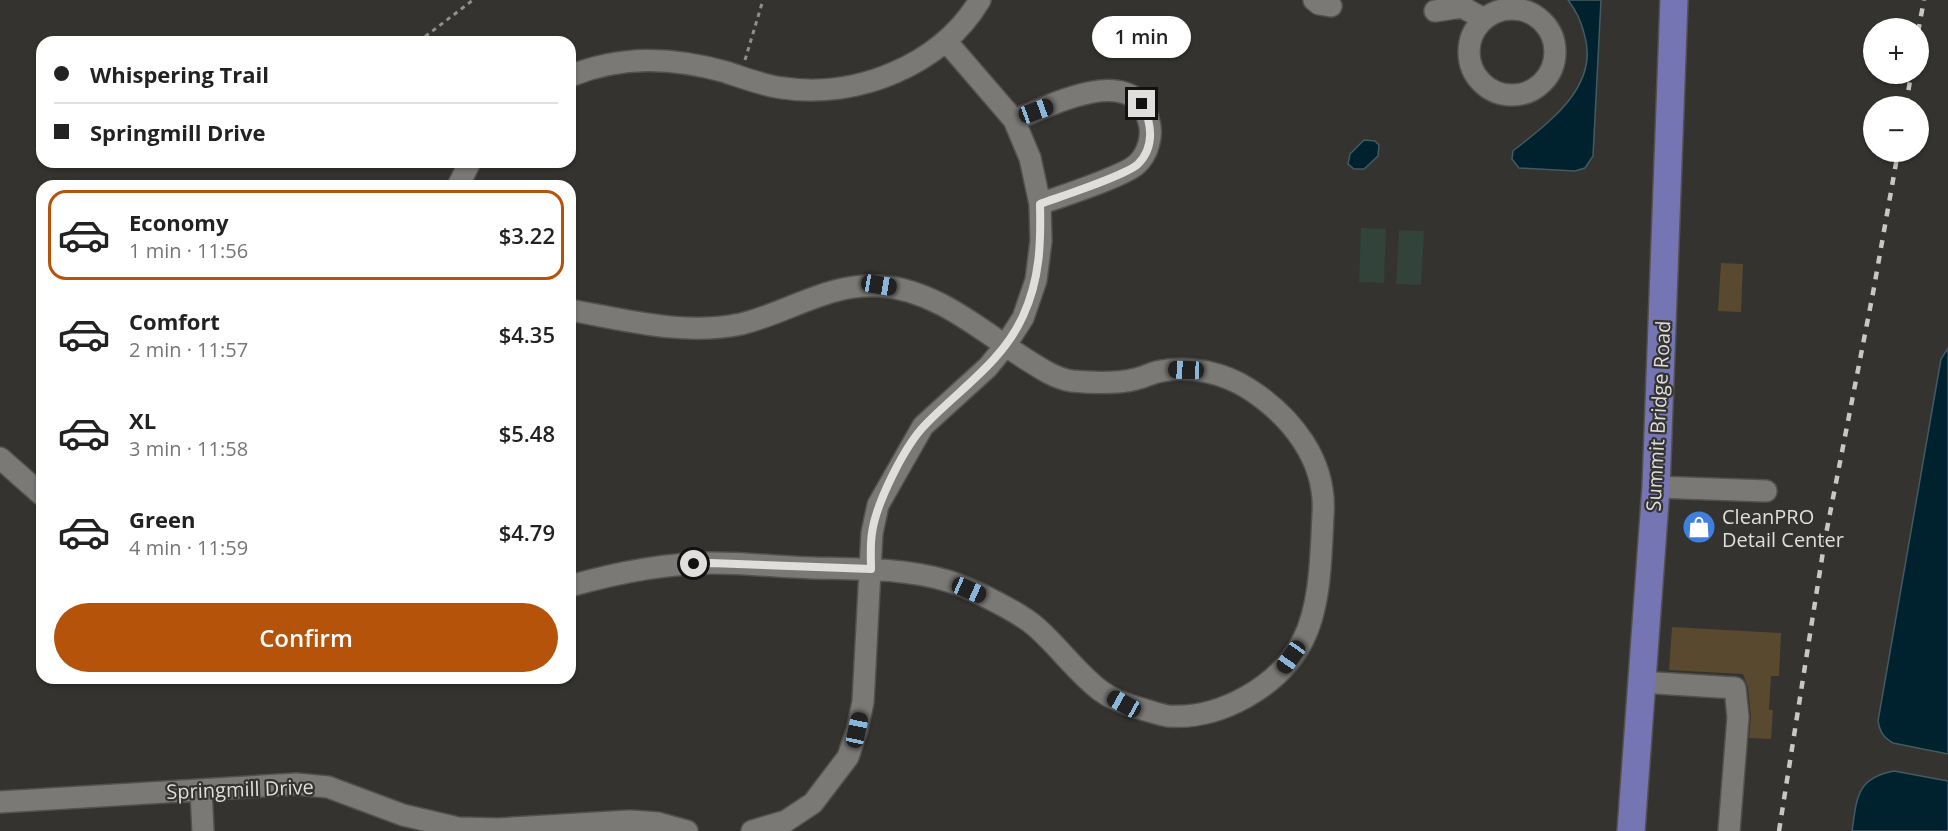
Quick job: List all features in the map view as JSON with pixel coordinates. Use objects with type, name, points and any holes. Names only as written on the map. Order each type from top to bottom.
[{"type":"main road","name":"Summit Bridge Road","points":[[1631,831],[1640,682],[1656,487],[1674,0]]},
{"type":"street","points":[[576,74],[607,63],[646,59],[682,61],[782,88],[814,91],[846,87],[876,80],[912,64],[946,41],[980,0]]},
{"type":"street","points":[[1434,11],[1462,4],[1484,19]]},
{"type":"street","points":[[1512,9],[1523,10],[1543,22],[1551,33],[1555,56],[1548,76],[1537,88],[1518,95],[1497,93],[1483,86],[1472,71],[1468,49],[1472,35],[1484,19],[1497,12],[1512,9]]},
{"type":"street","points":[[752,831],[786,821],[813,803],[848,757],[863,702],[872,534],[878,506],[924,426],[988,367],[1005,346],[1023,318],[1036,280],[1041,241],[1040,204],[1030,158],[1014,120],[946,41]]},
{"type":"street","points":[[1014,120],[1080,95],[1108,89],[1121,90],[1132,96],[1142,104],[1147,114],[1150,141],[1137,165],[1040,204]]},
{"type":"street","points":[[576,311],[685,329],[710,329],[762,318],[853,286],[879,285],[904,290],[932,299],[963,316],[1036,366],[1065,381],[1104,383],[1133,380],[1164,370],[1209,371],[1242,385],[1269,403],[1295,429],[1316,462],[1324,502],[1316,599],[1304,639],[1278,675],[1242,699],[1209,713],[1167,716],[1124,704],[1101,691],[1033,623],[949,581],[871,569],[711,563],[613,574],[576,584]]},
{"type":"street","points":[[0,458],[36,490]]},
{"type":"street","points":[[1656,487],[1766,491]]},
{"type":"street","points":[[1640,682],[1735,688],[1738,717],[1729,831]]},
{"type":"street","name":"Springmill Drive","points":[[0,802],[296,784],[328,787],[403,815],[458,828],[498,830],[630,821],[658,823],[687,831]]},
{"type":"street","points":[[201,790],[203,831]]},
{"type":"path","points":[[426,36],[473,0]]},
{"type":"path","points":[[740,76],[763,0]]},
{"type":"green space","points":[[1361,228],[1386,229],[1384,283],[1359,282]]},
{"type":"green space","points":[[1399,230],[1424,231],[1421,285],[1396,284]]},
{"type":"water","points":[[1568,0],[1601,0],[1593,156],[1585,168],[1575,171],[1519,168],[1512,159],[1513,151],[1556,115],[1578,86],[1585,70],[1587,52],[1584,33],[1578,15]]},
{"type":"water","points":[[1364,140],[1375,141],[1379,145],[1378,156],[1364,169],[1354,169],[1348,164],[1350,154]]},
{"type":"water","points":[[1948,348],[1948,754],[1893,743],[1882,734],[1878,721],[1941,359]]},
{"type":"water","points":[[1894,771],[1948,781],[1948,831],[1852,831],[1857,799],[1865,784],[1881,774]]},
{"type":"building","points":[[1721,263],[1743,264],[1741,312],[1718,311]]},
{"type":"building","points":[[1672,627],[1781,633],[1779,676],[1771,676],[1769,710],[1773,710],[1771,739],[1749,738],[1751,716],[1748,687],[1743,674],[1669,670]]},
{"type":"railway","points":[[1921,18],[1924,0]]},
{"type":"railway","points":[[1908,96],[1909,84]]},
{"type":"railway","points":[[1779,831],[1825,539],[1896,162]]},
{"type":"place","name":"CleanPRO Detail Center","points":[[1699,527]]},
{"type":"route","points":[[694,564],[871,569],[872,534],[878,506],[908,451],[924,426],[988,367],[1023,318],[1036,280],[1039,262],[1040,204],[1137,165],[1150,141],[1150,126],[1142,104]]}]
